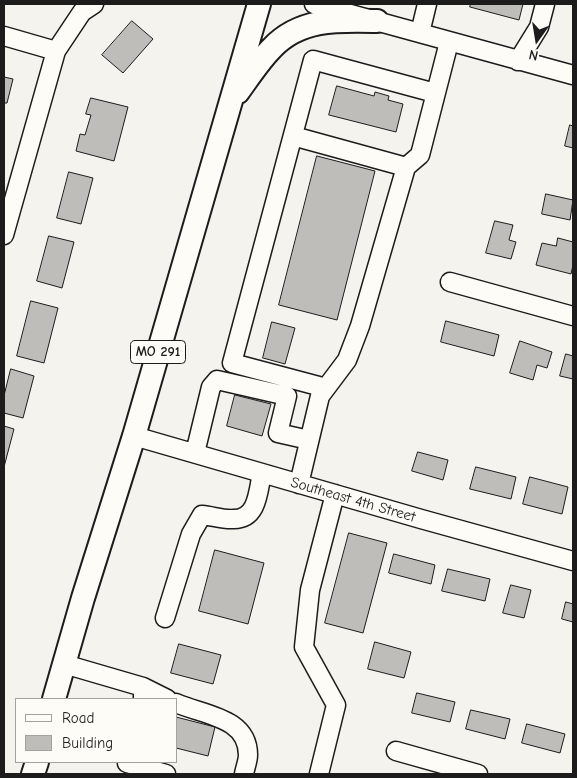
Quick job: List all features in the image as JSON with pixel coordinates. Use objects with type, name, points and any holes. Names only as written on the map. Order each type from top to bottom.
[{"type":"main road","name":"MO 291","points":[[54,698],[134,436],[259,4]]},
{"type":"main road","points":[[230,102],[271,49],[292,32],[314,24],[328,22],[377,21]]},
{"type":"street","points":[[4,235],[56,51],[82,12],[94,4]]},
{"type":"street","points":[[314,4],[573,75]]},
{"type":"street","points":[[420,33],[427,4]]},
{"type":"street","points":[[518,61],[539,27],[545,4]]},
{"type":"street","points":[[4,36],[56,51]]},
{"type":"street","points":[[299,484],[320,396],[347,360],[360,326],[406,167],[420,155],[449,42]]},
{"type":"street","points":[[326,388],[232,363],[313,60],[435,92]]},
{"type":"street","points":[[293,136],[406,167]]},
{"type":"street","points":[[450,282],[573,316]]},
{"type":"street","points":[[195,453],[211,387],[216,380],[287,396],[278,433],[309,440]]},
{"type":"street","name":"Southeast 4th Street","points":[[134,436],[573,561]]},
{"type":"street","points":[[165,618],[196,523],[202,515],[232,520],[244,518],[253,510],[262,473]]},
{"type":"street","points":[[319,774],[336,705],[304,647],[310,590],[335,494]]},
{"type":"street","points":[[64,664],[143,693],[163,698]]},
{"type":"street","points":[[178,704],[232,724],[243,733],[248,754],[244,774]]},
{"type":"street","points":[[396,751],[478,774]]},
{"type":"street","points":[[126,766],[166,774]]},
{"type":"building","points":[[471,4],[523,4],[519,20],[470,7]]},
{"type":"building","points":[[132,21],[153,39],[123,73],[102,55]]},
{"type":"building","points":[[4,77],[13,79],[7,103],[4,103]]},
{"type":"building","points":[[337,86],[374,96],[375,92],[389,96],[388,100],[403,104],[396,132],[329,115]]},
{"type":"building","points":[[91,98],[128,107],[114,161],[76,151],[80,134],[85,135],[91,115],[86,114]]},
{"type":"building","points":[[570,125],[573,126],[573,148],[565,146]]},
{"type":"building","points":[[317,156],[375,171],[337,320],[279,305]]},
{"type":"building","points":[[69,172],[93,178],[81,224],[57,218]]},
{"type":"building","points":[[546,194],[573,200],[570,220],[542,214]]},
{"type":"building","points":[[495,221],[513,225],[509,240],[516,242],[511,259],[486,253]]},
{"type":"building","points":[[49,236],[74,242],[62,288],[37,281]]},
{"type":"building","points":[[558,238],[573,242],[571,274],[536,265],[542,243],[556,246]]},
{"type":"building","points":[[31,301],[58,308],[44,363],[17,356]]},
{"type":"building","points":[[446,321],[499,335],[494,356],[441,342]]},
{"type":"building","points":[[272,322],[295,328],[285,364],[263,358]]},
{"type":"building","points":[[520,341],[552,352],[547,368],[537,365],[533,380],[510,373]]},
{"type":"building","points":[[566,354],[573,356],[573,379],[560,376]]},
{"type":"building","points":[[11,369],[34,376],[23,418],[4,413],[4,396]]},
{"type":"building","points":[[235,395],[271,404],[262,436],[227,426]]},
{"type":"building","points":[[4,426],[14,429],[4,467]]},
{"type":"building","points":[[418,452],[448,460],[443,480],[412,471]]},
{"type":"building","points":[[476,467],[516,477],[511,499],[470,489]]},
{"type":"building","points":[[530,477],[568,487],[562,514],[523,504]]},
{"type":"building","points":[[349,533],[387,543],[363,633],[325,623]]},
{"type":"building","points":[[215,550],[264,563],[248,624],[199,611]]},
{"type":"building","points":[[394,554],[435,565],[431,584],[389,573]]},
{"type":"building","points":[[448,569],[490,579],[485,601],[442,591]]},
{"type":"building","points":[[511,585],[531,590],[524,618],[503,613]]},
{"type":"building","points":[[566,602],[573,604],[573,622],[562,619]]},
{"type":"building","points":[[375,642],[411,652],[404,678],[368,669]]},
{"type":"building","points":[[179,644],[221,655],[213,684],[171,673]]},
{"type":"building","points":[[417,693],[455,702],[450,722],[412,713]]},
{"type":"building","points":[[471,710],[510,719],[505,739],[466,729]]},
{"type":"building","points":[[178,718],[215,727],[208,756],[178,748]]},
{"type":"building","points":[[527,724],[565,734],[560,753],[522,743]]}]
